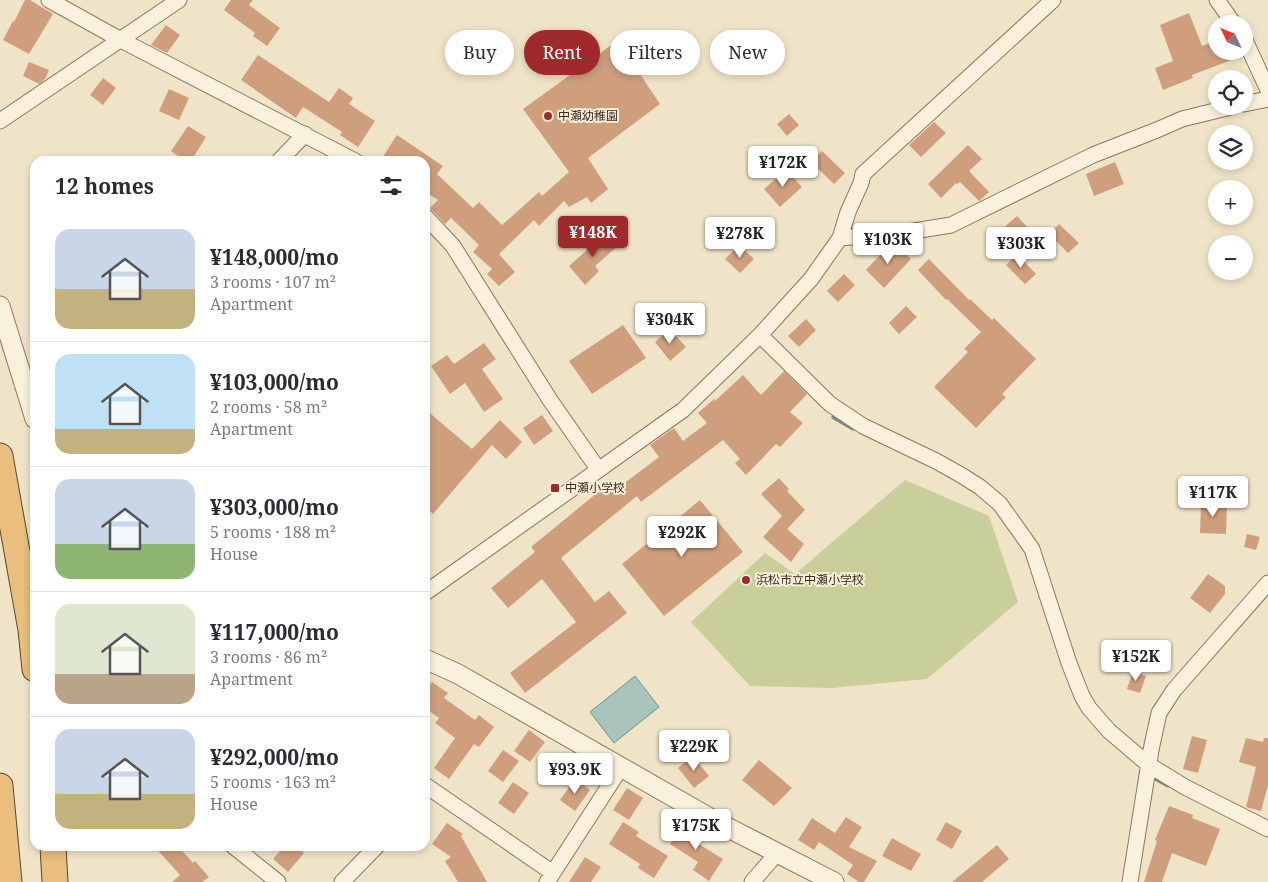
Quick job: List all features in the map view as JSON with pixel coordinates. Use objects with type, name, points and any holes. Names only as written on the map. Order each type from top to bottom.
[{"type":"highway","points":[[0,456],[30,624]]},
{"type":"highway","points":[[0,786],[9,882]]},
{"type":"highway","points":[[53,851],[55,882]]},
{"type":"street","points":[[49,0],[121,40],[347,156]]},
{"type":"street","points":[[0,121],[179,0]]},
{"type":"street","points":[[430,589],[683,410],[760,335],[811,279],[840,238],[863,174],[1053,0]]},
{"type":"street","points":[[1217,0],[1228,15]]},
{"type":"street","points":[[1253,58],[1268,90]]},
{"type":"street","points":[[1253,102],[1268,99]]},
{"type":"street","points":[[840,238],[908,232],[950,225],[1093,155],[1182,119],[1208,113]]},
{"type":"street","points":[[284,156],[305,134]]},
{"type":"street","points":[[430,221],[453,246],[550,400],[598,469]]},
{"type":"street","points":[[0,306],[30,403]]},
{"type":"street","points":[[760,335],[830,404],[863,426],[961,475],[980,487],[1000,504],[1032,550],[1069,662],[1086,702],[1109,731],[1149,765],[1185,788],[1268,828]]},
{"type":"street","points":[[1130,882],[1159,712],[1174,690],[1268,583]]},
{"type":"street","points":[[430,661],[458,674],[717,822],[834,882]]},
{"type":"street","points":[[430,792],[550,877],[622,766]]},
{"type":"street","points":[[240,851],[278,882]]},
{"type":"street","points":[[342,882],[372,851]]},
{"type":"street","points":[[752,882],[778,852]]},
{"type":"green space","points":[[905,480],[989,516],[1018,602],[927,679],[831,688],[750,686],[691,622],[765,553],[795,574]]},
{"type":"water","points":[[635,676],[659,707],[614,743],[590,712]]},
{"type":"building","points":[[25,0],[30,0],[53,14],[29,54],[3,40]]},
{"type":"building","points":[[231,0],[253,0],[249,5],[280,28],[267,46],[253,36],[255,33],[224,10]]},
{"type":"building","points":[[1189,13],[1202,46],[1208,44],[1208,60],[1231,60],[1192,75],[1193,78],[1163,90],[1155,68],[1173,61],[1160,25]]},
{"type":"building","points":[[166,25],[180,35],[167,53],[151,45]]},
{"type":"building","points":[[610,46],[610,75],[641,75],[660,104],[588,158],[608,189],[591,203],[587,197],[569,207],[564,201],[539,226],[534,220],[499,254],[515,272],[499,286],[487,274],[492,269],[473,252],[479,245],[451,218],[445,224],[430,208],[438,200],[430,195],[430,157],[443,166],[437,174],[473,208],[479,202],[502,225],[539,192],[542,196],[569,172],[523,109],[570,75],[600,75],[600,53]]},
{"type":"building","points":[[258,55],[329,102],[339,88],[353,98],[349,104],[375,121],[358,147],[340,135],[342,132],[303,107],[296,118],[241,80]]},
{"type":"building","points":[[29,62],[49,70],[45,79],[39,84],[23,76]]},
{"type":"building","points":[[103,78],[116,88],[103,105],[90,95]]},
{"type":"building","points":[[169,89],[189,98],[179,120],[159,111]]},
{"type":"building","points":[[789,114],[799,125],[787,136],[777,124]]},
{"type":"building","points":[[934,122],[946,133],[921,157],[909,145]]},
{"type":"building","points":[[188,126],[206,137],[194,156],[178,156],[171,151]]},
{"type":"building","points":[[397,135],[428,156],[383,156]]},
{"type":"building","points":[[968,145],[982,159],[969,171],[989,192],[979,201],[960,182],[956,183],[941,198],[928,184]]},
{"type":"building","points":[[822,151],[845,173],[834,184],[811,162]]},
{"type":"building","points":[[1115,162],[1124,184],[1094,196],[1086,174]]},
{"type":"building","points":[[786,170],[802,187],[780,207],[764,189]]},
{"type":"building","points":[[1017,216],[1030,230],[1006,252],[993,237]]},
{"type":"building","points":[[1059,224],[1079,243],[1068,253],[1049,234]]},
{"type":"building","points":[[607,232],[619,245],[595,266],[599,271],[585,285],[569,266]]},
{"type":"building","points":[[891,243],[894,243],[911,259],[884,288],[866,270]]},
{"type":"building","points":[[739,245],[754,259],[740,273],[725,259]]},
{"type":"building","points":[[1017,254],[1036,274],[1025,284],[1006,265]]},
{"type":"building","points":[[929,259],[969,300],[992,320],[994,318],[1036,359],[1002,394],[1006,397],[976,428],[934,387],[968,352],[964,349],[981,332],[946,300],[918,270]]},
{"type":"building","points":[[844,274],[855,285],[838,302],[827,291]]},
{"type":"building","points":[[906,306],[917,317],[899,334],[889,323]]},
{"type":"building","points":[[806,319],[816,330],[799,347],[788,336]]},
{"type":"building","points":[[623,325],[646,358],[592,394],[569,361]]},
{"type":"building","points":[[670,329],[686,347],[670,361],[655,342]]},
{"type":"building","points":[[484,343],[496,359],[482,369],[503,399],[484,412],[465,383],[450,394],[431,366],[447,355],[454,364]]},
{"type":"building","points":[[784,371],[807,394],[790,412],[803,423],[780,447],[776,444],[746,475],[735,463],[740,459],[723,440],[641,502],[637,496],[561,558],[595,602],[609,591],[627,613],[525,693],[510,673],[576,622],[542,579],[508,608],[491,588],[535,552],[531,547],[608,484],[614,491],[659,457],[650,445],[674,428],[683,441],[707,423],[698,413],[714,399],[715,401],[743,375],[761,395]]},
{"type":"building","points":[[430,413],[472,449],[500,420],[522,442],[506,459],[492,445],[433,514],[430,511]]},
{"type":"building","points":[[542,415],[553,431],[534,445],[523,428]]},
{"type":"building","points":[[779,478],[789,489],[787,491],[805,510],[787,529],[804,544],[791,562],[763,537],[782,516],[761,494]]},
{"type":"building","points":[[700,500],[743,552],[664,616],[622,564]]},
{"type":"building","points":[[1201,503],[1227,504],[1226,534],[1200,533]]},
{"type":"building","points":[[1247,534],[1260,537],[1256,550],[1244,547]]},
{"type":"building","points":[[1208,574],[1225,586],[1225,594],[1210,613],[1190,598]]},
{"type":"building","points":[[1133,671],[1146,676],[1140,693],[1127,689]]},
{"type":"building","points":[[432,682],[448,693],[444,698],[475,720],[479,715],[494,727],[479,747],[474,744],[449,779],[434,768],[455,738],[435,723],[439,718],[430,712],[430,685]]},
{"type":"building","points":[[529,730],[545,742],[530,762],[514,751]]},
{"type":"building","points":[[1192,736],[1207,740],[1198,773],[1183,769]]},
{"type":"building","points":[[1246,738],[1263,742],[1264,738],[1268,738],[1268,785],[1261,811],[1246,807],[1256,767],[1239,762]]},
{"type":"building","points":[[503,750],[519,761],[503,782],[488,771]]},
{"type":"building","points":[[693,756],[709,776],[694,788],[678,768]]},
{"type":"building","points":[[759,760],[792,788],[774,806],[742,780]]},
{"type":"building","points":[[575,779],[590,790],[575,811],[560,800]]},
{"type":"building","points":[[513,782],[529,793],[514,814],[498,803]]},
{"type":"building","points":[[627,788],[643,798],[629,820],[613,810]]},
{"type":"building","points":[[1169,806],[1193,815],[1192,818],[1220,829],[1206,866],[1172,853],[1162,882],[1144,882],[1157,841],[1155,840]]},
{"type":"building","points":[[846,817],[862,827],[849,847],[877,861],[864,882],[859,882],[847,874],[853,865],[819,842],[814,850],[798,840],[812,818],[835,833]]},
{"type":"building","points":[[623,822],[639,832],[636,836],[668,856],[654,878],[638,868],[640,864],[609,844]]},
{"type":"building","points":[[684,822],[700,832],[694,841],[723,859],[709,881],[693,870],[698,862],[670,844]]},
{"type":"building","points":[[946,822],[962,831],[952,849],[936,840]]},
{"type":"building","points":[[447,823],[463,834],[461,836],[487,882],[458,882],[445,861],[451,857],[432,844]]},
{"type":"building","points":[[892,838],[921,854],[911,871],[882,856]]},
{"type":"building","points":[[997,845],[1009,859],[982,882],[952,882]]},
{"type":"building","points":[[158,851],[182,851],[193,863],[195,861],[209,877],[202,882],[172,882],[180,875]]},
{"type":"building","points":[[280,851],[302,851],[304,853],[288,872],[273,859]]},
{"type":"building","points":[[585,857],[601,867],[591,882],[569,882]]},
{"type":"waterway","points":[[834,417],[853,428]]},
{"type":"waterway","points":[[1157,779],[1168,785]]},
{"type":"place","name":"中瀬幼稚園","points":[[548,116]]},
{"type":"place","name":"中瀬小学校","points":[[555,488]]},
{"type":"place","name":"浜松市立中瀬小学校","points":[[746,580]]}]
